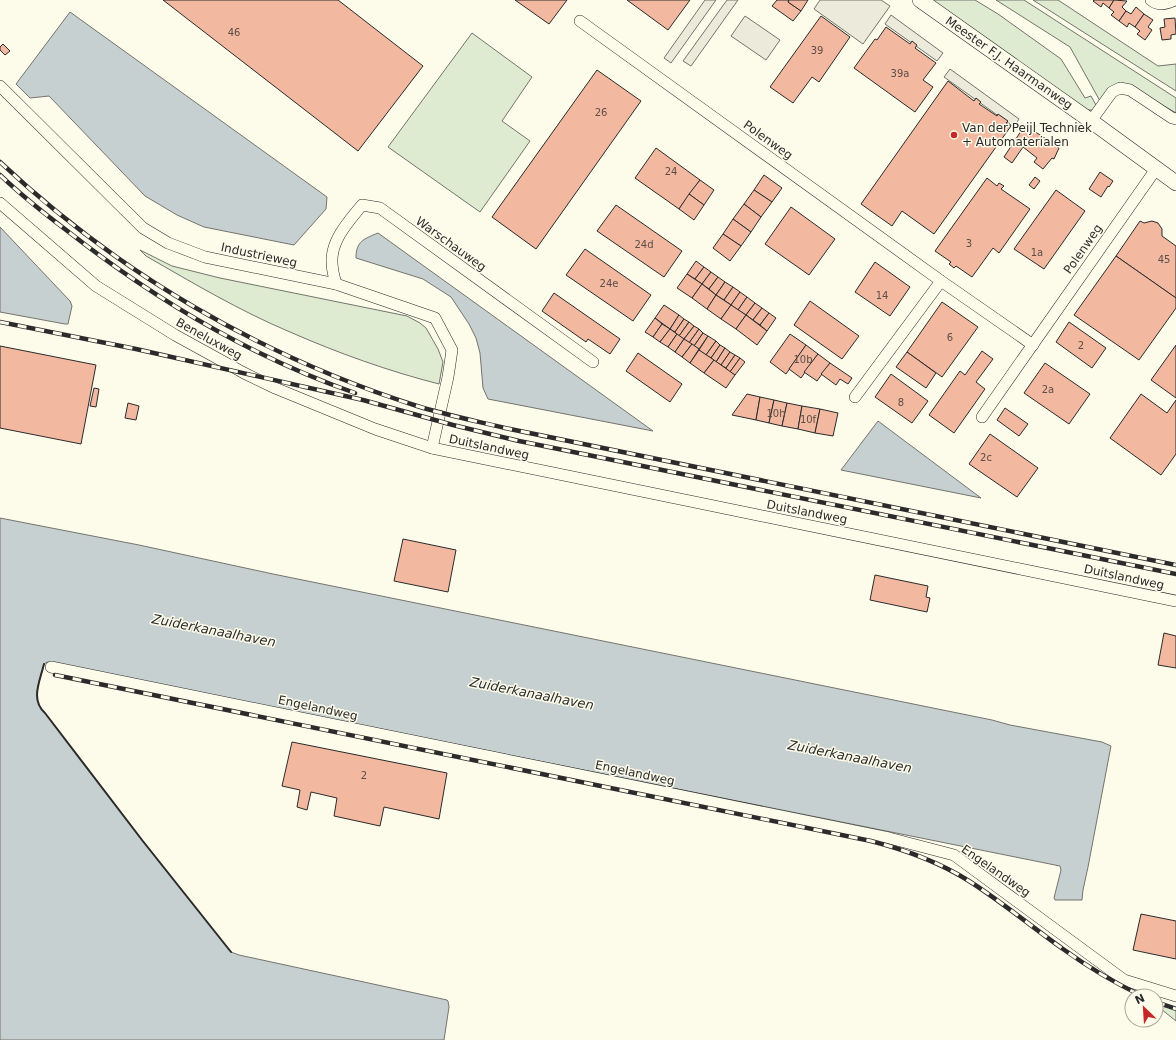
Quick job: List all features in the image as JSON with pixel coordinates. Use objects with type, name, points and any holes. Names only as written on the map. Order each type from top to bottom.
[{"type":"main road","name":"Meester F.J. Haarmanweg","points":[[920,0],[1176,183]]},
{"type":"street","points":[[1150,0],[1154,3],[1166,4],[1175,0]]},
{"type":"street","name":"Polenweg","points":[[580,21],[1033,345]]},
{"type":"street","name":"Industrieweg","points":[[0,86],[143,228],[168,243],[205,257],[336,284],[435,318],[452,350],[448,377],[432,448]]},
{"type":"street","points":[[1091,121],[1112,92],[1120,88],[1130,90],[1172,118],[1176,119]]},
{"type":"street","name":"Polenweg","points":[[982,417],[1156,169]]},
{"type":"street","name":"Beneluxweg","points":[[0,203],[96,286],[175,336],[275,388],[375,429],[432,448]]},
{"type":"street","name":"Warschauweg","points":[[336,284],[332,261],[335,247],[343,228],[362,205],[380,208],[593,362]]},
{"type":"street","points":[[855,397],[942,281]]},
{"type":"street","name":"Duitslandweg","points":[[432,448],[1176,601]]},
{"type":"street","name":"Engelandweg","points":[[51,667],[889,838],[954,855],[1124,980],[1176,996]]},
{"type":"green space","points":[[931,0],[975,0],[998,14],[1061,59],[1085,98],[1091,96],[1096,105],[1093,110],[1087,110]]},
{"type":"green space","points":[[996,0],[1024,0],[1176,98],[1176,113],[1149,97],[1119,83],[1114,85],[1100,101],[1070,47]]},
{"type":"green space","points":[[1033,0],[1058,0],[1158,66],[1176,64],[1176,91]]},
{"type":"green space","points":[[472,33],[532,77],[502,121],[530,141],[480,212],[388,147]]},
{"type":"green space","points":[[140,250],[172,266],[220,278],[407,316],[426,328],[438,349],[443,362],[439,384],[363,361],[271,324],[199,286],[146,256]]},
{"type":"green space","points":[[1164,1007],[1176,1009],[1176,1021],[1164,1011]]},
{"type":"shaded area","points":[[705,0],[716,0],[671,63],[664,58]]},
{"type":"shaded area","points":[[727,0],[738,0],[691,66],[683,61]]},
{"type":"shaded area","points":[[820,0],[881,0],[890,6],[863,44],[814,9]]},
{"type":"shaded area","points":[[891,15],[943,53],[937,61],[885,24]]},
{"type":"shaded area","points":[[745,16],[780,40],[766,60],[731,36]]},
{"type":"shaded area","points":[[950,69],[1019,119],[1014,127],[944,77]]},
{"type":"water","points":[[70,12],[327,197],[326,209],[294,245],[204,227],[177,215],[145,196],[49,96],[30,98],[16,84]]},
{"type":"water","points":[[0,227],[70,301],[72,306],[68,324],[0,312]]},
{"type":"water","points":[[378,233],[653,431],[488,399],[483,388],[480,353],[476,338],[469,324],[451,297],[423,279],[356,258],[356,252],[359,244]]},
{"type":"water","points":[[878,421],[981,498],[841,470]]},
{"type":"water","name":"Zuiderkanaalhaven","points":[[0,518],[139,545],[273,574],[992,720],[1010,725],[1102,742],[1111,746],[1082,900],[1055,900],[1054,898],[1061,870],[1060,866],[47,662],[44,664],[37,690],[40,708],[231,952],[447,1000],[449,1007],[444,1040],[0,1040]]},
{"type":"building","points":[[163,0],[338,0],[423,66],[358,151]]},
{"type":"building","points":[[515,0],[567,0],[549,24]]},
{"type":"building","points":[[627,0],[690,0],[668,30]]},
{"type":"building","points":[[777,0],[789,0],[788,2],[801,11],[793,21],[772,6]]},
{"type":"building","points":[[789,0],[808,0],[801,11],[788,2]]},
{"type":"building","points":[[1114,0],[1109,8],[1103,3],[1101,7],[1093,1]]},
{"type":"building","points":[[1114,0],[1127,1],[1122,7],[1126,11],[1119,21],[1111,15],[1114,12],[1109,8]]},
{"type":"building","points":[[1136,7],[1144,14],[1135,27],[1129,23],[1127,27],[1119,21],[1126,11],[1131,14]]},
{"type":"building","points":[[1144,14],[1153,20],[1148,27],[1152,30],[1145,40],[1137,34],[1140,31],[1135,27]]},
{"type":"building","points":[[821,16],[850,37],[819,82],[812,77],[793,103],[770,87]]},
{"type":"building","points":[[1175,18],[1176,34],[1171,35],[1171,39],[1162,40],[1160,28],[1165,27],[1164,19]]},
{"type":"building","points":[[886,27],[910,44],[912,41],[917,45],[915,48],[936,63],[923,80],[933,87],[915,112],[854,68],[875,39],[877,40]]},
{"type":"building","points":[[3,44],[10,51],[5,55],[0,50],[0,47]]},
{"type":"building","points":[[597,70],[641,101],[536,249],[492,217]]},
{"type":"building","points":[[948,81],[974,101],[976,98],[981,102],[979,104],[997,116],[998,114],[1008,121],[1006,123],[1011,126],[934,234],[902,211],[892,226],[861,204]]},
{"type":"building","points":[[1025,125],[1046,139],[1045,141],[1050,145],[1052,143],[1059,148],[1054,159],[1052,158],[1043,169],[1034,162],[1037,158],[1023,147],[1012,163],[1004,157]]},
{"type":"building","points":[[656,148],[700,180],[679,209],[635,178]]},
{"type":"building","points":[[1100,172],[1113,181],[1101,197],[1089,189]]},
{"type":"building","points":[[764,175],[782,188],[772,202],[754,190]]},
{"type":"building","points":[[1035,177],[1040,181],[1034,189],[1029,185]]},
{"type":"building","points":[[987,178],[997,186],[999,183],[1004,186],[1001,189],[1030,209],[999,253],[993,248],[972,277],[956,266],[954,268],[949,264],[951,262],[935,251]]},
{"type":"building","points":[[700,180],[714,190],[704,205],[689,194]]},
{"type":"building","points":[[754,190],[772,202],[761,217],[744,204]]},
{"type":"building","points":[[1056,190],[1085,211],[1044,269],[1014,249]]},
{"type":"building","points":[[689,194],[704,205],[694,220],[679,209]]},
{"type":"building","points":[[744,204],[761,217],[751,232],[733,219]]},
{"type":"building","points":[[616,205],[682,251],[664,277],[597,231]]},
{"type":"building","points":[[791,207],[835,239],[809,275],[765,244]]},
{"type":"building","points":[[733,219],[751,232],[741,246],[723,234]]},
{"type":"building","points":[[1140,221],[1144,223],[1152,221],[1158,223],[1162,229],[1162,236],[1176,246],[1176,298],[1116,256]]},
{"type":"building","points":[[723,234],[741,246],[730,261],[713,248]]},
{"type":"building","points":[[585,249],[651,295],[633,321],[566,275]]},
{"type":"building","points":[[1116,256],[1176,298],[1176,308],[1139,360],[1074,315]]},
{"type":"building","points":[[696,261],[704,267],[695,279],[687,274]]},
{"type":"building","points":[[875,262],[910,287],[890,316],[855,292]]},
{"type":"building","points":[[704,267],[711,272],[702,284],[695,279]]},
{"type":"building","points":[[711,272],[718,277],[709,289],[702,284]]},
{"type":"building","points":[[687,274],[702,284],[692,298],[677,288]]},
{"type":"building","points":[[718,277],[725,282],[716,295],[709,289]]},
{"type":"building","points":[[725,282],[733,287],[724,300],[716,295]]},
{"type":"building","points":[[702,284],[716,295],[707,309],[692,298]]},
{"type":"building","points":[[733,287],[740,292],[731,305],[724,300]]},
{"type":"building","points":[[740,292],[747,297],[738,310],[731,305]]},
{"type":"building","points":[[554,293],[620,339],[610,354],[588,339],[586,342],[542,311]]},
{"type":"building","points":[[716,295],[731,305],[721,319],[707,309]]},
{"type":"building","points":[[747,297],[755,303],[746,315],[738,310]]},
{"type":"building","points":[[810,301],[859,336],[842,359],[794,325]]},
{"type":"building","points":[[942,302],[978,327],[942,377],[907,352]]},
{"type":"building","points":[[755,303],[762,308],[753,320],[746,315]]},
{"type":"building","points":[[664,305],[679,315],[670,329],[655,318]]},
{"type":"building","points":[[731,305],[746,315],[736,329],[721,319]]},
{"type":"building","points":[[762,308],[769,313],[760,325],[753,320]]},
{"type":"building","points":[[769,313],[776,318],[767,331],[760,325]]},
{"type":"building","points":[[679,315],[684,319],[675,332],[670,329]]},
{"type":"building","points":[[746,315],[767,331],[757,345],[736,329]]},
{"type":"building","points":[[655,318],[662,324],[653,337],[645,332]]},
{"type":"building","points":[[684,319],[689,322],[679,336],[675,332]]},
{"type":"building","points":[[689,322],[694,326],[684,339],[679,336]]},
{"type":"building","points":[[1069,322],[1106,348],[1092,368],[1056,342]]},
{"type":"building","points":[[662,324],[670,329],[660,342],[653,337]]},
{"type":"building","points":[[694,326],[699,329],[689,343],[684,339]]},
{"type":"building","points":[[670,329],[677,334],[668,347],[660,342]]},
{"type":"building","points":[[699,329],[703,333],[694,346],[689,343]]},
{"type":"building","points":[[703,333],[708,336],[699,349],[694,346]]},
{"type":"building","points":[[677,334],[684,339],[675,352],[668,347]]},
{"type":"building","points":[[790,334],[806,345],[786,374],[770,362]]},
{"type":"building","points":[[708,336],[716,341],[706,355],[699,350]]},
{"type":"building","points":[[684,339],[692,344],[682,357],[675,352]]},
{"type":"building","points":[[716,341],[720,345],[711,358],[706,355]]},
{"type":"building","points":[[692,344],[699,349],[690,363],[682,357]]},
{"type":"building","points":[[720,345],[725,348],[716,362],[711,358]]},
{"type":"building","points":[[806,345],[818,354],[801,378],[789,369]]},
{"type":"building","points":[[1176,345],[1176,398],[1151,380]]},
{"type":"building","points":[[0,346],[96,365],[81,444],[0,428]]},
{"type":"building","points":[[725,348],[730,352],[721,365],[716,362]]},
{"type":"building","points":[[699,350],[714,360],[704,373],[690,363]]},
{"type":"building","points":[[982,351],[993,359],[976,382],[985,389],[954,433],[929,415],[960,371],[965,375]]},
{"type":"building","points":[[730,352],[735,355],[726,368],[721,365]]},
{"type":"building","points":[[907,352],[936,373],[926,388],[896,367]]},
{"type":"building","points":[[638,353],[682,384],[670,402],[626,371]]},
{"type":"building","points":[[818,354],[830,363],[817,381],[804,372]]},
{"type":"building","points":[[735,355],[740,358],[730,372],[726,368]]},
{"type":"building","points":[[740,358],[745,362],[735,375],[730,372]]},
{"type":"building","points":[[714,360],[735,375],[726,388],[704,373]]},
{"type":"building","points":[[830,363],[852,378],[848,384],[840,379],[836,385],[821,374]]},
{"type":"building","points":[[1045,363],[1090,394],[1069,424],[1024,393]]},
{"type":"building","points":[[891,374],[928,401],[912,423],[875,397]]},
{"type":"building","points":[[94,388],[99,389],[96,407],[90,406]]},
{"type":"building","points":[[747,394],[760,397],[756,420],[732,415]]},
{"type":"building","points":[[1141,394],[1167,413],[1176,400],[1176,454],[1161,475],[1110,438]]},
{"type":"building","points":[[760,397],[774,400],[769,423],[756,420]]},
{"type":"building","points":[[774,400],[787,403],[782,426],[769,423]]},
{"type":"building","points":[[128,403],[139,406],[136,420],[125,418]]},
{"type":"building","points":[[787,403],[802,406],[798,429],[782,426]]},
{"type":"building","points":[[802,406],[820,409],[815,433],[798,429]]},
{"type":"building","points":[[1005,408],[1028,424],[1019,436],[997,420]]},
{"type":"building","points":[[820,409],[838,413],[833,436],[815,433]]},
{"type":"building","points":[[990,434],[1038,468],[1017,497],[969,464]]},
{"type":"building","points":[[403,539],[456,550],[448,592],[394,581]]},
{"type":"building","points":[[875,575],[928,586],[926,597],[930,598],[927,612],[870,600]]},
{"type":"building","points":[[1164,633],[1176,636],[1176,668],[1158,665]]},
{"type":"building","points":[[292,742],[447,773],[439,819],[384,807],[380,826],[334,816],[337,798],[311,792],[307,810],[297,807],[300,790],[282,786]]},
{"type":"building","points":[[1141,914],[1176,921],[1176,959],[1133,950]]},
{"type":"railway","points":[[0,162],[45,202],[93,240],[143,275],[195,307],[248,337],[303,363],[359,386],[417,406],[505,428],[1176,565]]},
{"type":"railway","points":[[0,175],[43,212],[103,258],[171,304],[206,325],[279,362],[317,379],[355,393]]},
{"type":"railway","points":[[0,322],[136,349],[363,400],[453,425],[519,441],[1176,574]]},
{"type":"railway","points":[[55,675],[871,841],[922,857],[958,874],[993,897],[1051,941],[1082,962],[1127,988]]},
{"type":"railway","points":[[1164,1005],[1176,1009]]},
{"type":"wall","points":[[44,664],[37,690],[40,708],[231,952]]},
{"type":"place","name":"Van der Peijl Techniek + Automaterialen","points":[[954,135]]}]
